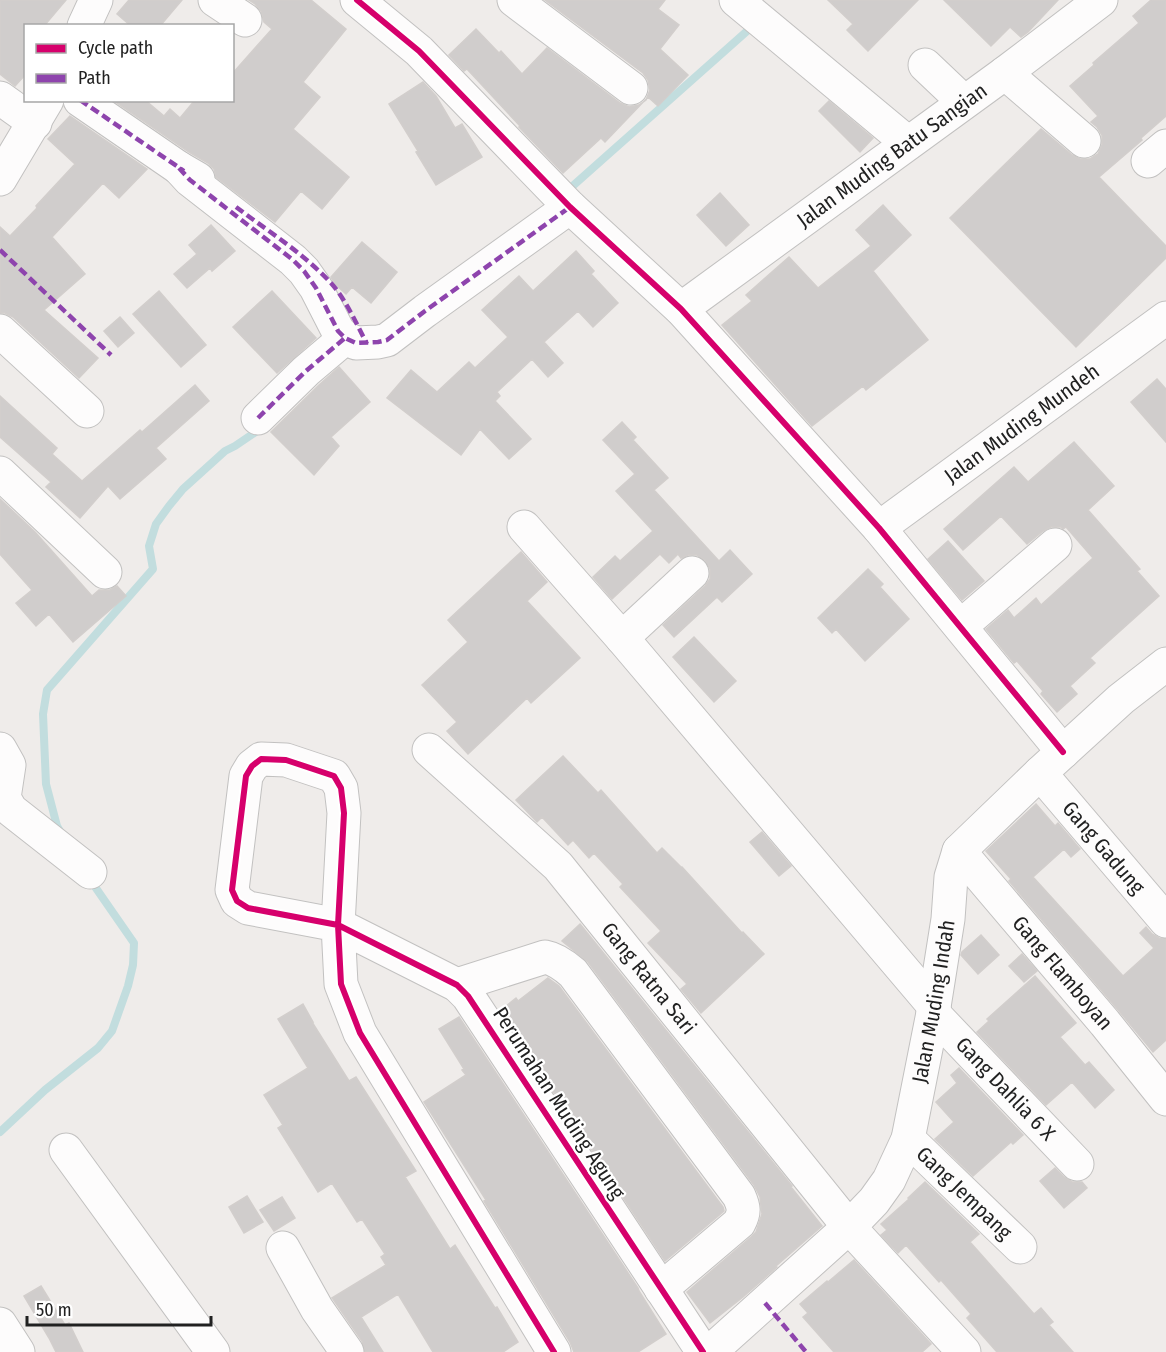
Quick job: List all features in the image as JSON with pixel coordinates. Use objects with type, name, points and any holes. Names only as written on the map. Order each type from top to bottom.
[{"type":"street","points":[[85,24],[96,0]]},
{"type":"street","points":[[215,0],[244,20]]},
{"type":"street","name":"Gang Gadung","points":[[357,0],[419,51],[570,207],[681,309],[879,528],[961,627],[1052,762],[1166,921]]},
{"type":"street","points":[[514,0],[631,88]]},
{"type":"street","points":[[736,0],[908,143]]},
{"type":"street","name":"Jalan Muding Batu Sangian","points":[[681,309],[1005,73],[1101,0]]},
{"type":"street","points":[[925,65],[964,102]]},
{"type":"street","points":[[1005,73],[1084,141]]},
{"type":"street","points":[[0,98],[41,112],[0,179]]},
{"type":"street","points":[[83,102],[179,168],[193,175],[296,251],[332,284],[350,311],[356,341]]},
{"type":"street","points":[[258,418],[306,371],[356,341],[387,340],[570,207]]},
{"type":"street","name":"Jalan Muding Mundeh","points":[[879,528],[1166,318]]},
{"type":"street","points":[[0,331],[87,411]]},
{"type":"street","points":[[0,473],[105,572]]},
{"type":"street","name":"Gang Dahlia 6 X","points":[[524,527],[622,638],[933,1010],[1077,1164]]},
{"type":"street","points":[[961,627],[1055,545]]},
{"type":"street","points":[[622,638],[692,573]]},
{"type":"street","points":[[958,851],[1121,699],[1166,664]]},
{"type":"street","points":[[0,749],[9,765],[4,798],[11,810],[90,872]]},
{"type":"street","name":"Gang Ratna Sari","points":[[429,750],[558,866],[849,1227],[963,1352]]},
{"type":"street","name":"Perumahan Muding Agung","points":[[554,1352],[360,1034],[341,984],[338,925],[344,813],[341,788],[334,776],[286,760],[261,759],[252,765],[246,776],[232,890],[237,901],[248,908],[338,925],[457,985],[468,996],[703,1352]]},
{"type":"street","name":"Jalan Muding Indah","points":[[710,1352],[849,1227],[874,1201],[889,1180],[908,1139],[933,1010],[948,919],[951,877],[958,851]]},
{"type":"street","name":"Gang Flamboyan","points":[[958,851],[1105,1023],[1166,1099]]},
{"type":"street","points":[[457,985],[545,957],[564,965],[573,973],[739,1196],[743,1205],[743,1215],[739,1223],[662,1289]]},
{"type":"street","name":"Gang Jempang","points":[[908,1139],[1020,1247]]},
{"type":"street","points":[[66,1150],[213,1352]]},
{"type":"street","points":[[283,1248],[317,1309],[347,1352]]},
{"type":"street","points":[[0,1324],[18,1352]]},
{"type":"building","points":[[0,0],[66,0],[46,24],[24,24],[24,76],[15,86],[0,74]]},
{"type":"building","points":[[129,0],[182,0],[162,24],[129,24],[117,14]]},
{"type":"building","points":[[249,0],[311,0],[346,29],[303,82],[320,97],[293,129],[349,177],[322,209],[301,191],[275,222],[216,177],[214,169],[208,163],[115,102],[147,102],[164,116],[170,109],[180,118],[193,102],[234,102],[234,72],[272,29],[264,22],[261,11]]},
{"type":"building","points":[[545,0],[665,0],[658,9],[679,25],[660,49],[688,75],[658,106],[647,98],[650,90],[648,80],[643,73]]},
{"type":"building","points":[[828,0],[918,0],[868,51],[847,30],[853,24]]},
{"type":"building","points":[[944,0],[1058,0],[1021,37],[1010,27],[991,46]]},
{"type":"building","points":[[1151,0],[1166,0],[1166,116],[1099,177],[1166,246],[1166,258],[1076,347],[950,218],[1041,129],[1080,159],[1090,159],[1098,154],[1102,145],[1102,135],[1091,122],[1098,116],[1070,86],[1139,23],[1133,16]]},
{"type":"building","points":[[476,29],[522,74],[547,48],[620,103],[629,107],[643,102],[605,142],[601,138],[563,173],[467,69],[464,71],[449,55]]},
{"type":"building","points":[[423,82],[436,96],[455,128],[462,124],[482,157],[436,185],[389,104]]},
{"type":"building","points":[[829,101],[873,138],[860,152],[819,111]]},
{"type":"building","points":[[70,116],[147,169],[119,198],[103,183],[52,237],[85,274],[44,310],[98,358],[79,378],[13,317],[0,313],[0,227],[10,236],[75,164],[48,139]]},
{"type":"building","points":[[720,193],[749,225],[726,246],[697,215]]},
{"type":"building","points":[[883,205],[911,235],[873,271],[928,340],[866,390],[863,386],[812,426],[722,325],[752,301],[746,295],[789,257],[818,288],[871,246],[856,230]]},
{"type":"building","points":[[211,225],[235,251],[187,288],[174,274],[197,254],[189,245]]},
{"type":"building","points":[[362,242],[397,272],[371,303],[352,287],[346,294],[331,277]]},
{"type":"building","points":[[576,251],[594,271],[591,274],[618,303],[593,327],[578,311],[544,342],[563,363],[548,377],[532,359],[497,392],[500,396],[495,401],[531,439],[509,459],[480,429],[461,455],[387,398],[411,370],[437,392],[469,362],[475,368],[508,337],[482,310],[519,276],[533,291]]},
{"type":"building","points":[[159,291],[206,345],[181,367],[133,314]]},
{"type":"building","points":[[272,291],[316,338],[277,373],[233,327]]},
{"type":"building","points":[[120,317],[134,333],[118,347],[104,331]]},
{"type":"building","points":[[339,367],[370,402],[331,437],[339,446],[314,475],[271,432]]},
{"type":"building","points":[[1157,379],[1166,389],[1166,442],[1131,402]]},
{"type":"building","points":[[195,385],[209,401],[156,448],[166,459],[120,499],[108,486],[80,518],[46,487],[51,482],[0,437],[0,396],[57,448],[52,454],[82,481]]},
{"type":"building","points":[[622,422],[636,437],[633,440],[668,478],[654,490],[719,561],[730,550],[752,574],[722,602],[717,597],[674,637],[663,625],[710,579],[710,569],[705,560],[697,555],[681,558],[678,554],[669,563],[660,554],[612,599],[593,577],[615,556],[620,561],[653,531],[616,491],[635,474],[603,440]]},
{"type":"building","points":[[1074,442],[1114,486],[1088,510],[1140,569],[1137,571],[1159,596],[1090,658],[1095,663],[1070,686],[1077,694],[1057,712],[1041,694],[1043,691],[1017,661],[1014,663],[986,629],[1008,610],[1014,618],[1036,598],[1041,605],[1093,558],[1066,527],[1063,529],[1051,527],[1027,544],[1001,516],[963,550],[944,529],[1014,467],[1028,482]]},
{"type":"building","points":[[0,499],[35,532],[92,596],[99,590],[110,590],[117,586],[126,596],[73,642],[49,614],[36,626],[16,603],[32,590],[0,554]]},
{"type":"building","points":[[948,541],[984,581],[962,600],[928,559]]},
{"type":"building","points":[[521,552],[547,582],[527,601],[580,658],[531,703],[527,698],[468,754],[447,731],[457,722],[422,685],[468,642],[448,620]]},
{"type":"building","points":[[868,569],[883,584],[880,587],[909,619],[865,661],[836,629],[832,633],[818,618]]},
{"type":"building","points":[[694,637],[736,681],[714,702],[673,657]]},
{"type":"building","points":[[563,756],[598,793],[601,790],[657,853],[662,848],[682,867],[764,954],[701,1013],[681,989],[687,984],[648,943],[661,931],[620,887],[623,884],[594,853],[589,858],[573,840],[568,845],[542,817],[537,822],[516,800]]},
{"type":"building","points":[[1036,804],[1055,826],[1058,823],[1080,849],[1071,857],[1064,849],[1033,877],[1123,976],[1154,948],[1140,933],[1146,927],[1152,934],[1166,939],[1166,1040],[1153,1052],[986,851]]},
{"type":"building","points":[[762,832],[791,866],[779,876],[750,842]]},
{"type":"building","points":[[580,924],[822,1226],[743,1297],[710,1323],[687,1292],[756,1232],[762,1214],[760,1197],[754,1185],[588,962],[562,941]]},
{"type":"building","points":[[981,935],[999,955],[978,974],[961,955]]},
{"type":"building","points":[[1022,954],[1037,971],[1024,982],[1009,966]]},
{"type":"building","points":[[1035,976],[1076,1023],[1060,1037],[1085,1065],[1089,1062],[1114,1090],[1095,1108],[1072,1082],[1046,1105],[977,1032],[989,1021],[987,1019]]},
{"type":"building","points":[[548,978],[559,986],[723,1207],[724,1211],[665,1261],[500,1011],[516,998],[518,1001]]},
{"type":"building","points":[[303,1004],[349,1081],[356,1077],[416,1171],[405,1177],[450,1249],[455,1245],[518,1342],[503,1352],[433,1352],[398,1294],[361,1317],[383,1352],[365,1352],[362,1341],[332,1298],[386,1265],[381,1257],[385,1254],[362,1219],[357,1222],[332,1183],[318,1192],[278,1128],[283,1125],[264,1095],[308,1068],[278,1019]]},
{"type":"building","points":[[459,1017],[666,1334],[638,1352],[574,1352],[484,1201],[486,1200],[424,1102],[466,1075],[439,1029]]},
{"type":"building","points":[[959,1068],[1023,1135],[1013,1144],[1011,1142],[973,1176],[935,1139],[954,1122],[936,1102],[957,1083],[951,1075]]},
{"type":"building","points":[[1055,1168],[1072,1182],[1082,1182],[1087,1188],[1064,1208],[1040,1181]]},
{"type":"building","points":[[925,1182],[979,1234],[970,1242],[1034,1314],[1041,1308],[1053,1322],[1049,1325],[1073,1352],[997,1352],[967,1318],[971,1314],[941,1280],[939,1282],[906,1245],[898,1253],[881,1235],[887,1230],[881,1224]]},
{"type":"building","points":[[247,1196],[263,1222],[244,1233],[229,1207]]},
{"type":"building","points":[[282,1197],[295,1218],[274,1231],[260,1210]]},
{"type":"building","points":[[854,1260],[931,1344],[922,1352],[834,1352],[803,1317],[808,1313],[800,1304]]},
{"type":"building","points":[[41,1286],[65,1325],[69,1323],[83,1352],[56,1352],[24,1296]]},
{"type":"waterway","points":[[567,191],[755,24]]},
{"type":"waterway","points":[[61,833],[46,784],[43,714],[47,690],[153,569],[149,546],[156,524],[169,506],[183,489],[225,451],[260,429]]},
{"type":"waterway","points":[[0,1132],[45,1090],[98,1048],[112,1031],[128,986],[133,965],[134,943],[91,881]]},
{"type":"marked path","points":[[83,102],[184,171]]},
{"type":"marked path","points":[[179,168],[190,180],[293,260],[316,288],[338,331],[345,338],[356,343],[387,340],[570,207]]},
{"type":"marked path","points":[[236,207],[297,252],[331,283],[346,304],[367,344]]},
{"type":"marked path","points":[[0,250],[111,355]]},
{"type":"marked path","points":[[258,418],[306,371],[345,338]]},
{"type":"marked path","points":[[765,1303],[806,1352]]},
{"type":"cycle path","points":[[357,0],[419,51],[570,207],[681,309],[879,528],[1063,752]]},
{"type":"cycle path","points":[[554,1352],[360,1033],[341,984],[338,925],[344,813],[341,788],[334,776],[286,760],[261,759],[252,766],[246,776],[232,890],[237,901],[248,908],[338,925],[457,985],[468,996],[703,1352]]}]
